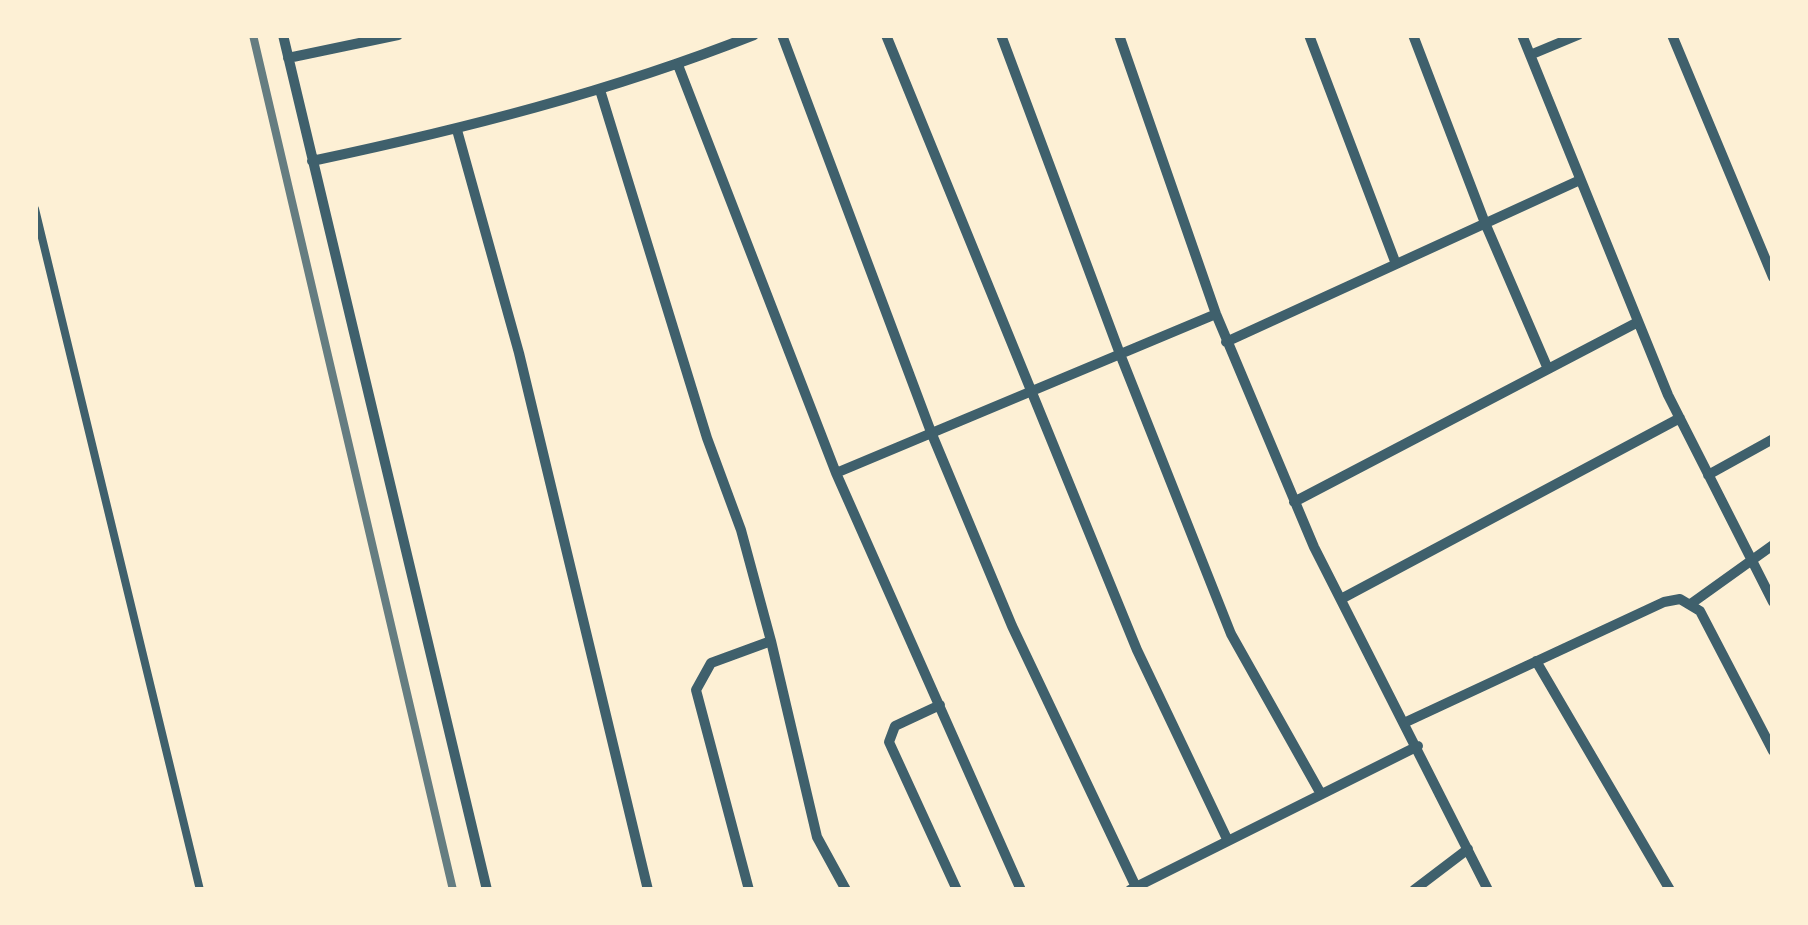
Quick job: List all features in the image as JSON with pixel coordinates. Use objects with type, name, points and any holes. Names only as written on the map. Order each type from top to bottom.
[{"type":"street","points":[[283,35],[487,890]]},
{"type":"street","points":[[288,58],[398,35]]},
{"type":"street","points":[[312,161],[458,130],[600,90],[754,35]]},
{"type":"street","points":[[782,35],[931,432],[1012,626],[1133,888],[1418,746]]},
{"type":"street","points":[[886,35],[955,199],[1028,392],[1137,650],[1228,841]]},
{"type":"street","points":[[1001,35],[1120,354],[1232,634],[1322,794]]},
{"type":"street","points":[[1119,35],[1226,342],[1294,502],[1488,890]]},
{"type":"street","points":[[1309,35],[1396,264]]},
{"type":"street","points":[[1413,35],[1485,223],[1548,370]]},
{"type":"street","points":[[1522,35],[1680,418],[1773,602]]},
{"type":"street","points":[[1530,55],[1578,35]]},
{"type":"street","points":[[1672,35],[1773,277]]},
{"type":"street","points":[[678,65],[836,472],[1020,890]]},
{"type":"street","points":[[600,90],[701,420],[741,530],[817,837],[846,890]]},
{"type":"street","points":[[458,130],[519,353],[648,890]]},
{"type":"street","points":[[1226,342],[1580,180]]},
{"type":"street","points":[[836,472],[1216,314]]},
{"type":"street","points":[[1294,502],[1638,322]]},
{"type":"street","points":[[1341,599],[1680,418]]},
{"type":"street","points":[[1708,475],[1773,439]]},
{"type":"street","points":[[1406,722],[1664,602],[1692,602],[1773,545]]},
{"type":"street","points":[[1692,602],[1773,751]]},
{"type":"street","points":[[749,890],[696,690],[711,663],[770,641]]},
{"type":"street","points":[[1536,662],[1670,890]]},
{"type":"street","points":[[940,704],[895,726],[889,742],[957,890]]},
{"type":"street","points":[[1414,890],[1468,849]]},
{"type":"lane","points":[[35,209],[200,890]]},
{"type":"railway","points":[[253,35],[453,890]]}]
